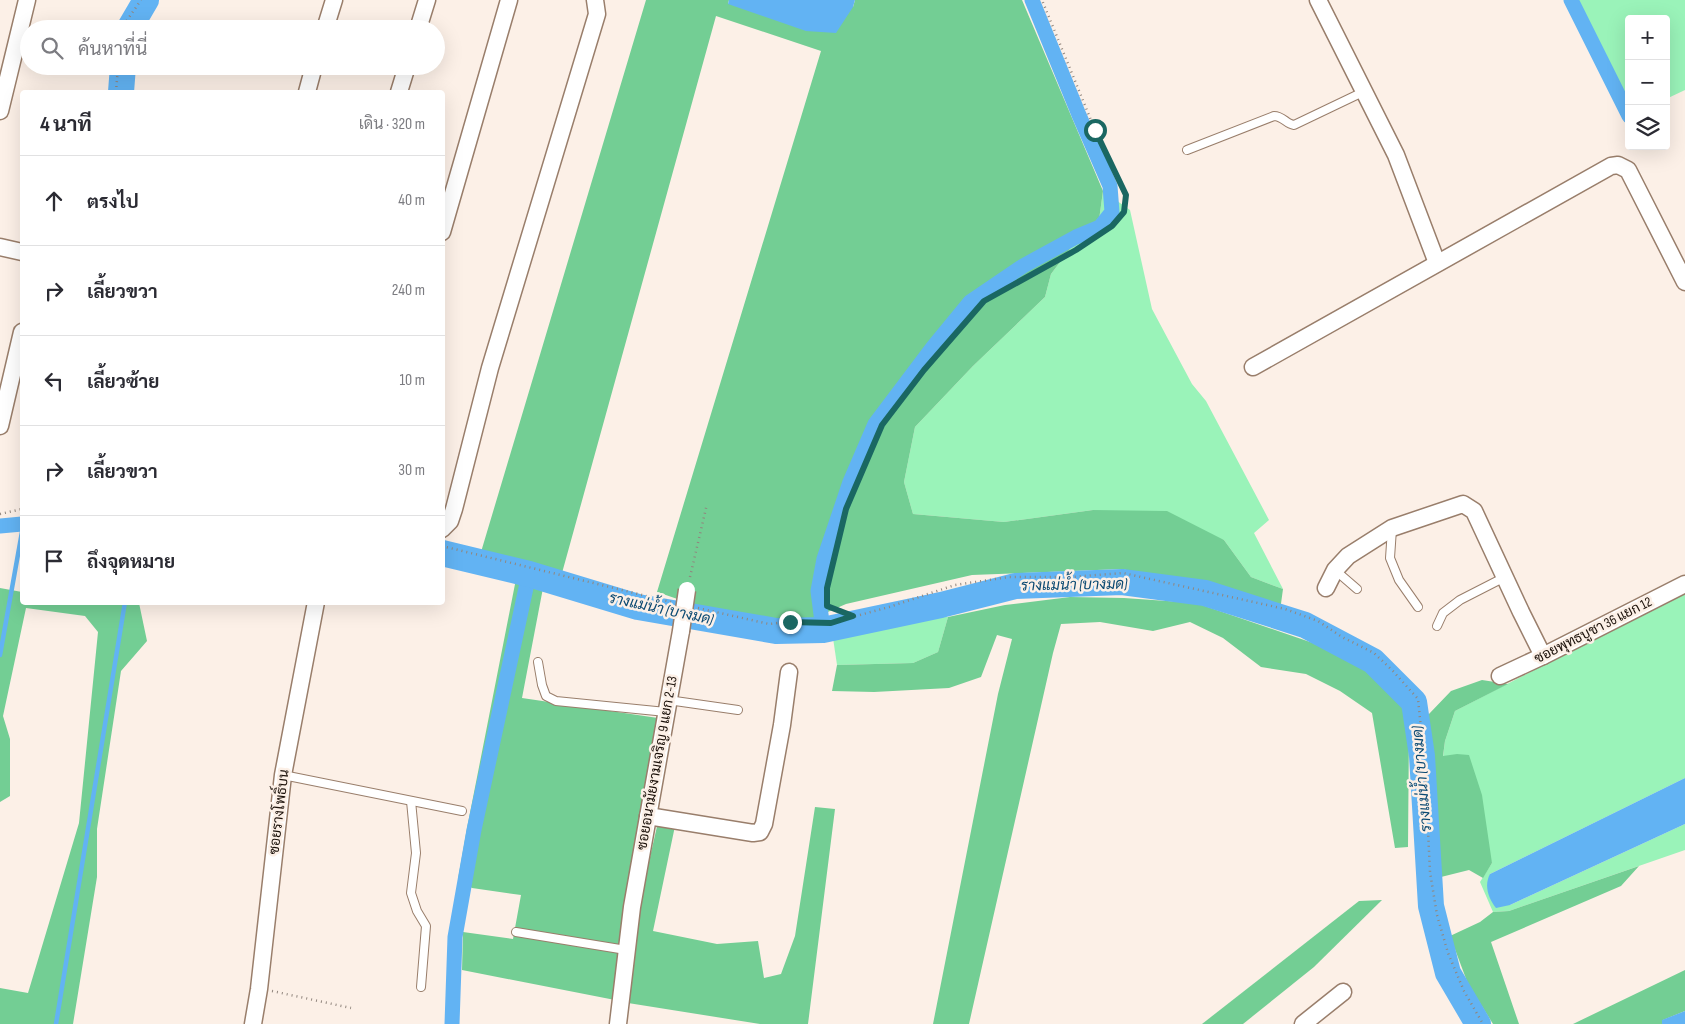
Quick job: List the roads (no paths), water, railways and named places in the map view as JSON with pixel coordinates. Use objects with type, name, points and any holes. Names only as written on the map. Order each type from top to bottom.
[{"type":"street","points":[[21,20],[26,0]]},
{"type":"street","points":[[328,20],[334,0]]},
{"type":"street","points":[[421,20],[427,0]]},
{"type":"street","points":[[445,222],[509,0]]},
{"type":"street","points":[[445,526],[450,521],[454,509],[490,368],[598,14],[595,0]]},
{"type":"street","points":[[1318,0],[1396,156],[1436,263]]},
{"type":"street","points":[[0,111],[20,26]]},
{"type":"street","points":[[308,90],[312,75]]},
{"type":"street","points":[[400,90],[404,75]]},
{"type":"street","points":[[1253,367],[1597,172],[1611,166],[1618,165],[1628,170],[1681,262],[1685,282]]},
{"type":"street","points":[[0,248],[20,252]]},
{"type":"street","points":[[0,426],[20,341]]},
{"type":"street","points":[[1326,588],[1335,570],[1348,556],[1392,528],[1463,504],[1474,511],[1543,656]]},
{"type":"street","name":"ซอยพุทธบูชา 36 แยก 12","points":[[1500,676],[1685,584]]},
{"type":"street","name":"ซอยอนามัยงามเจริญ 9 แยก 2-13","points":[[618,1024],[632,907],[687,590]]},
{"type":"street","name":"ซอยรางโพธิ์บน","points":[[253,1024],[259,988],[283,775],[315,605]]},
{"type":"street","points":[[648,816],[754,833],[760,832],[764,824],[789,672]]},
{"type":"street","points":[[1304,1024],[1344,992]]},
{"type":"lane","points":[[1187,150],[1274,116],[1282,117],[1289,125],[1294,125],[1363,92]]},
{"type":"lane","points":[[1392,528],[1390,558],[1399,580],[1418,607]]},
{"type":"lane","points":[[1335,570],[1357,589]]},
{"type":"lane","points":[[1437,626],[1443,613],[1460,600],[1505,577]]},
{"type":"lane","points":[[538,662],[546,696],[556,701],[738,710]]},
{"type":"lane","points":[[283,775],[462,811]]},
{"type":"lane","points":[[411,801],[416,853],[411,893],[416,911],[426,926],[421,987]]},
{"type":"lane","points":[[516,932],[626,950]]},
{"type":"water","points":[[729,0],[855,0],[853,7],[836,33],[806,31],[728,4]]},
{"type":"water","points":[[1685,778],[1685,824],[1510,905],[1496,908],[1493,904],[1487,887],[1490,874]]},
{"type":"water","points":[[1685,1011],[1685,1024],[1662,1024],[1662,1020]]},
{"type":"waterway","points":[[134,20],[146,0]]},
{"type":"waterway","points":[[823,630],[818,591],[824,559],[850,482],[875,424],[933,347],[970,302],[1023,266],[1076,237],[1100,227],[1112,212],[1110,186],[1032,0]]},
{"type":"waterway","points":[[1571,0],[1625,108]]},
{"type":"waterway","points":[[121,90],[122,75]]},
{"type":"waterway","points":[[0,526],[20,524]]},
{"type":"waterway","points":[[0,655],[20,543]]},
{"type":"waterway","name":"รางแม่น้ำ (บางมด)","points":[[445,554],[529,574],[638,607],[776,631],[823,630],[941,605],[1015,586],[1122,582],[1205,593],[1305,625],[1373,661],[1414,702],[1422,756],[1431,906],[1448,973],[1478,1024]]},
{"type":"waterway","points":[[452,1024],[455,937],[474,830],[529,574]]},
{"type":"waterway","points":[[56,1024],[125,605]]}]
